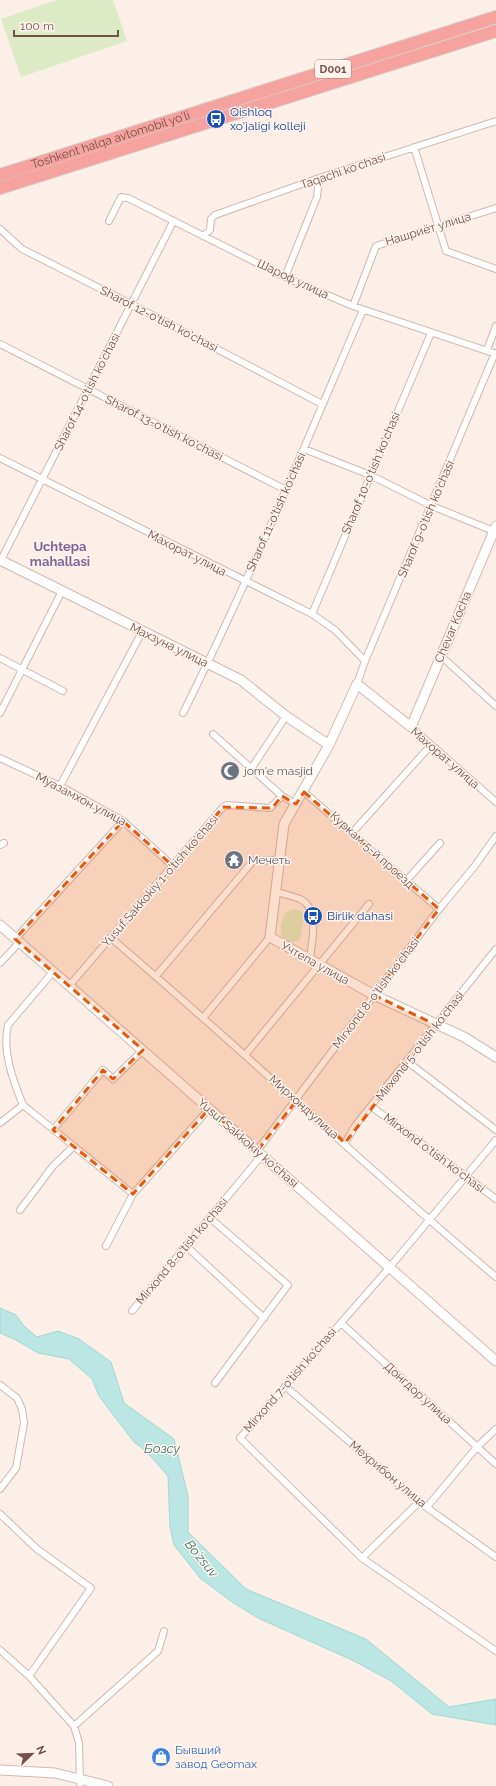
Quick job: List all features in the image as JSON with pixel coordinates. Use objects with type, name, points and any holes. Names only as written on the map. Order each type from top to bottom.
[{"type":"highway","name":"Toshkent halqa avtomobil yo'li","points":[[0,188],[47,167],[383,60],[496,17]]},
{"type":"highway","name":"Toshkent halqa avtomobil yo'li","points":[[383,60],[496,31]]},
{"type":"highway","name":"Toshkent halqa avtomobil yo'li","points":[[1,172],[47,167]]},
{"type":"street","name":"Taqachi koʻchasi","points":[[203,236],[210,230],[212,217],[215,215],[319,178],[496,122]]},
{"type":"street","points":[[414,147],[446,251],[496,269]]},
{"type":"street","points":[[285,277],[317,197],[319,178]]},
{"type":"street","name":"Шароф улица","points":[[109,221],[121,197],[128,198],[173,222],[285,277],[353,306],[496,354]]},
{"type":"street","name":"Нашриёт улица","points":[[353,306],[376,246],[496,208]]},
{"type":"street","name":"Sharof 14-o'tish ko'chasi","points":[[0,561],[89,390],[173,222]]},
{"type":"street","name":"Sharof 12-o'tish ko'chasi","points":[[0,229],[22,249],[322,404]]},
{"type":"street","name":"Sharof 11-o'tish ko'chasi","points":[[183,712],[208,664],[245,582],[363,310]]},
{"type":"street","points":[[487,350],[496,326]]},
{"type":"street","name":"Sharof 10-o'tish ko'chasi","points":[[312,614],[431,333]]},
{"type":"street","name":"Sharof 13-o'tish ko'chasi","points":[[0,344],[286,490]]},
{"type":"street","name":"Sharof 9-o'tish ko'chasi","points":[[357,684],[365,661],[496,354]]},
{"type":"street","points":[[304,449],[370,476],[432,506],[495,530]]},
{"type":"street","name":"Махорат улица","points":[[0,458],[245,582],[312,614],[335,630],[365,661]]},
{"type":"street","name":"Chevar Kocha","points":[[411,727],[495,530]]},
{"type":"street","name":"Махзуна улица","points":[[0,561],[241,680],[286,716],[329,745]]},
{"type":"street","points":[[0,713],[62,591]]},
{"type":"street","points":[[60,786],[142,632]]},
{"type":"street","points":[[441,656],[496,706]]},
{"type":"street","points":[[0,658],[63,691]]},
{"type":"street","name":"Махорат улица","points":[[357,684],[411,727],[496,802]]},
{"type":"street","name":"Учтепа улица","points":[[357,684],[329,745],[304,792],[284,824],[270,937],[374,995],[464,1037],[496,1057]]},
{"type":"street","points":[[251,769],[286,716]]},
{"type":"street","points":[[213,734],[282,796],[296,804]]},
{"type":"street","points":[[352,833],[430,745]]},
{"type":"street","name":"Муазамхон улица","points":[[0,758],[60,786],[123,821],[173,866]]},
{"type":"street","name":"Куркам 5-й проезд","points":[[304,792],[439,909]]},
{"type":"street","name":"Yusuf Sakkokiy 1-o'tish ko'chasi","points":[[69,986],[223,807],[227,805],[270,808],[282,796]]},
{"type":"street","points":[[0,963],[18,940],[123,821]]},
{"type":"street","name":"Mirxond 8-o'tish ko'chasi","points":[[132,1311],[210,1218],[260,1153],[374,995],[439,909],[474,867],[496,836]]},
{"type":"street","points":[[406,881],[440,843]]},
{"type":"street","points":[[156,976],[253,861],[279,860]]},
{"type":"street","points":[[276,892],[301,899],[310,909],[313,924],[310,960]]},
{"type":"street","points":[[246,1055],[369,904]]},
{"type":"street","name":"Yusuf Sakkokiy ko'chasi","points":[[0,925],[496,1361]]},
{"type":"street","points":[[203,1018],[270,937]]},
{"type":"street","name":"Мирхонд улица","points":[[111,938],[297,1100],[428,1220],[496,1277]]},
{"type":"street","name":"Mirxond 5-o'tish ko'chasi","points":[[345,1143],[356,1126],[496,949]]},
{"type":"street","points":[[53,972],[8,1025],[6,1034],[11,1070],[23,1105],[73,1147],[133,1194]]},
{"type":"street","points":[[53,1130],[103,1070],[113,1078],[143,1050]]},
{"type":"street","points":[[408,1062],[496,1130]]},
{"type":"street","points":[[0,1123],[23,1105]]},
{"type":"street","name":"Mirxond o'tish ko'chasi","points":[[372,1107],[496,1199]]},
{"type":"street","points":[[106,1246],[133,1194],[209,1109]]},
{"type":"street","name":"Mirxond 7-o'tish ko'chasi","points":[[496,1140],[389,1268],[241,1436],[240,1440],[362,1558],[496,1651]]},
{"type":"street","points":[[20,1210],[53,1166],[73,1147]]},
{"type":"street","points":[[210,1218],[288,1285],[215,1382]]},
{"type":"street","points":[[185,1246],[264,1318]]},
{"type":"street","name":"Донгдор улица","points":[[341,1323],[496,1464]]},
{"type":"street","points":[[0,1385],[17,1398],[22,1409],[24,1424],[16,1468],[0,1489]]},
{"type":"street","name":"Мехрибон улица","points":[[285,1386],[419,1502],[496,1557]]},
{"type":"street","points":[[427,1507],[478,1447],[496,1429]]},
{"type":"street","points":[[362,1558],[419,1502]]},
{"type":"street","points":[[0,1514],[37,1549],[91,1588],[29,1676]]},
{"type":"street","points":[[74,1726],[158,1651],[164,1631]]},
{"type":"street","points":[[0,1650],[29,1676],[74,1726],[79,1743],[82,1783]]},
{"type":"street","points":[[0,1770],[43,1772],[82,1783]]},
{"type":"street","points":[[0,1775],[42,1778],[108,1786]]},
{"type":"highlighted area","points":[[304,792],[439,909],[374,995],[436,1025],[345,1143],[297,1100],[257,1151],[209,1109],[133,1194],[53,1130],[103,1070],[113,1079],[143,1050],[15,939],[123,821],[173,866],[223,807],[272,808],[282,796],[296,804]]},
{"type":"green space","points":[[57,0],[113,0],[127,41],[21,77],[1,19]]},
{"type":"green space","points":[[294,909],[302,911],[304,918],[300,939],[294,942],[288,942],[283,938],[281,927],[285,913]]},
{"type":"water","name":"Бозсу","points":[[0,1308],[16,1315],[24,1326],[37,1337],[58,1331],[79,1339],[111,1362],[124,1403],[174,1439],[188,1496],[188,1532],[246,1589],[366,1639],[449,1707],[496,1699],[496,1725],[432,1714],[391,1681],[352,1660],[258,1618],[232,1602],[200,1578],[174,1545],[170,1527],[168,1476],[147,1452],[134,1442],[99,1396],[92,1379],[69,1359],[38,1353],[16,1340],[0,1333]]},
{"type":"place","name":"Qishloq xo'jaligi kolleji","points":[[216,119]]},
{"type":"place","name":"jom'e masjid","points":[[230,771]]},
{"type":"place","name":"Мечеть","points":[[234,860]]},
{"type":"place","name":"Birlik dahasi","points":[[313,916]]},
{"type":"place","name":"Бывший завод Geomax","points":[[161,1757]]},
{"type":"district","name":"Uchtepa mahallasi","points":[[60,554]]},
{"type":"water label","name":"Boʻzsuv","points":[[202,1558]]}]
